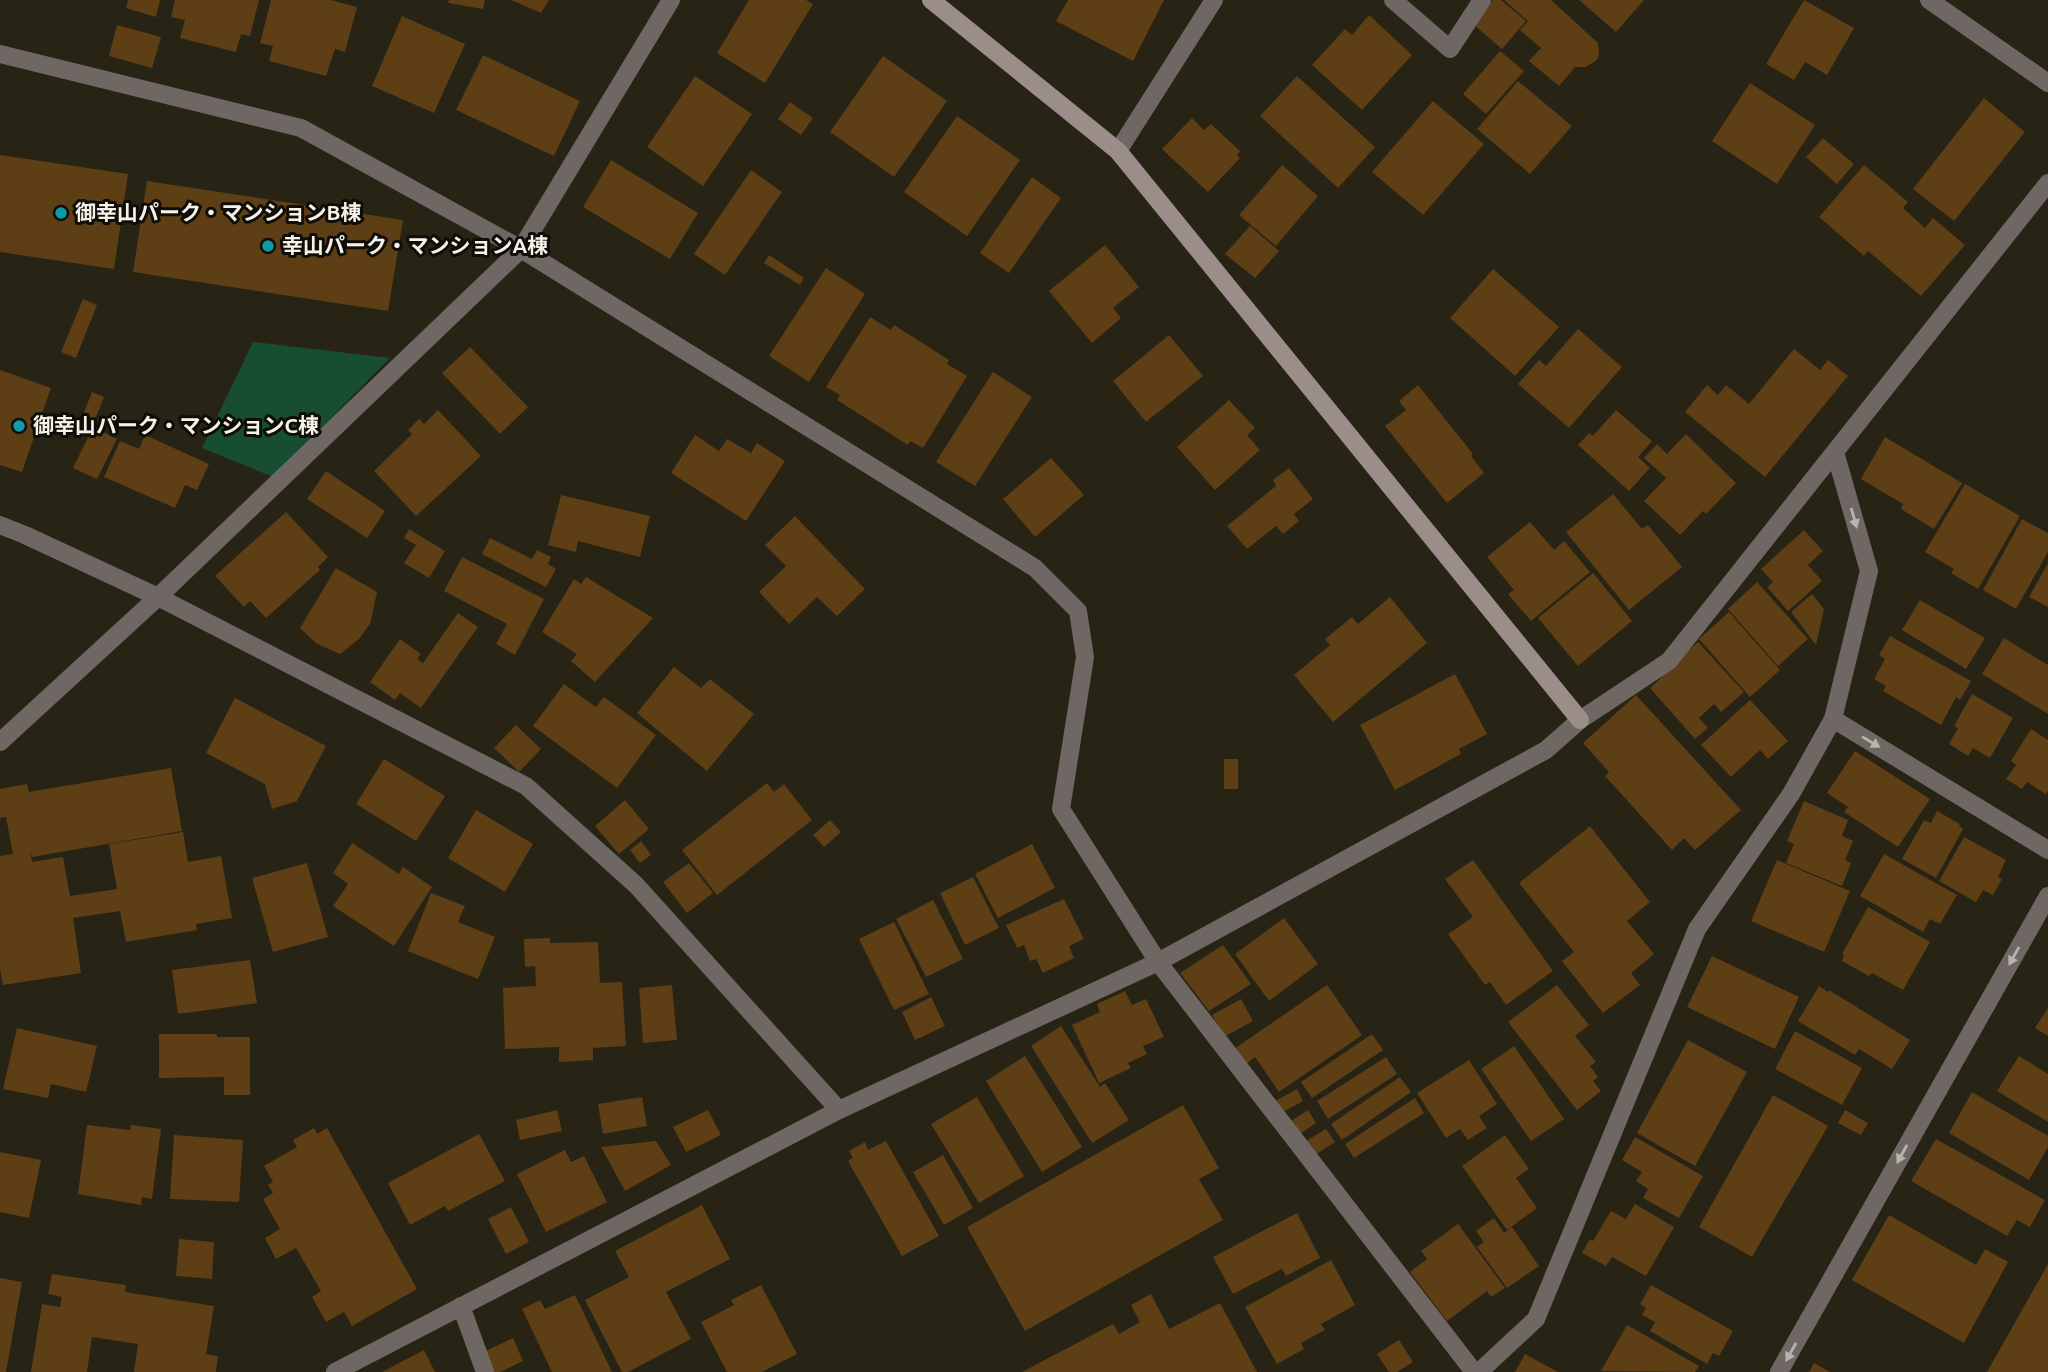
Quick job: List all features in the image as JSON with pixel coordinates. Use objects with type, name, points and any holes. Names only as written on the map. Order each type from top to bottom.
[{"type":"street","points":[[0,742],[158,597],[521,249],[671,0]]},
{"type":"street","points":[[931,0],[1118,151],[1580,720]]},
{"type":"street","points":[[1118,151],[1214,0]]},
{"type":"street","points":[[1393,0],[1450,49],[1482,0]]},
{"type":"street","points":[[1929,0],[2048,83]]},
{"type":"street","points":[[0,54],[301,128],[521,249],[1035,568],[1078,611],[1085,657],[1061,809],[1158,962],[1477,1372],[1536,1319],[1697,929],[1791,794],[1833,719],[1869,571],[1835,452]]},
{"type":"street","points":[[335,1372],[839,1110],[1158,962],[1546,750],[1580,720],[1669,661],[2048,183]]},
{"type":"street","points":[[0,525],[158,597],[526,786],[636,885],[839,1110]]},
{"type":"street","points":[[1833,719],[2048,850]]},
{"type":"street","points":[[1779,1372],[2048,896]]},
{"type":"street","points":[[461,1306],[485,1372]]},
{"type":"green space","points":[[253,342],[390,358],[273,477],[202,448]]},
{"type":"building","points":[[128,0],[160,0],[156,17],[126,8]]},
{"type":"building","points":[[175,0],[259,0],[250,36],[241,34],[236,52],[180,38],[185,20],[171,17]]},
{"type":"building","points":[[271,0],[331,0],[357,7],[345,52],[335,49],[326,76],[269,61],[273,46],[260,43]]},
{"type":"building","points":[[449,0],[485,0],[483,9],[448,3]]},
{"type":"building","points":[[511,0],[549,0],[541,13]]},
{"type":"building","points":[[749,0],[806,0],[813,4],[765,83],[717,53]]},
{"type":"building","points":[[1068,0],[1164,0],[1133,61],[1056,21]]},
{"type":"building","points":[[1493,0],[1501,0],[1526,21],[1502,49],[1473,24]]},
{"type":"building","points":[[1504,0],[1551,0],[1598,43],[1597,60],[1586,67],[1575,67],[1559,86],[1529,61],[1541,48],[1520,30],[1528,21]]},
{"type":"building","points":[[1579,0],[1644,0],[1616,32]]},
{"type":"building","points":[[1804,0],[1854,28],[1827,75],[1805,62],[1794,80],[1766,64]]},
{"type":"building","points":[[1369,15],[1412,55],[1362,110],[1312,65],[1345,29],[1352,35]]},
{"type":"building","points":[[402,16],[465,44],[434,113],[372,86]]},
{"type":"building","points":[[117,25],[161,37],[152,68],[109,56]]},
{"type":"building","points":[[1500,51],[1524,71],[1486,114],[1463,94]]},
{"type":"building","points":[[483,55],[580,101],[554,156],[456,110]]},
{"type":"building","points":[[883,56],[947,101],[894,177],[830,132]]},
{"type":"building","points":[[695,76],[752,114],[703,186],[647,147]]},
{"type":"building","points":[[1297,76],[1375,147],[1338,188],[1260,116]]},
{"type":"building","points":[[1518,81],[1572,126],[1530,174],[1477,129]]},
{"type":"building","points":[[1750,83],[1815,125],[1777,184],[1712,141]]},
{"type":"building","points":[[1984,98],[2025,132],[1954,221],[1913,189]]},
{"type":"building","points":[[1433,101],[1484,144],[1423,215],[1372,172]]},
{"type":"building","points":[[790,102],[813,118],[801,135],[778,119]]},
{"type":"building","points":[[957,116],[1020,160],[967,236],[904,192]]},
{"type":"building","points":[[1192,118],[1204,130],[1211,124],[1240,151],[1237,155],[1240,158],[1208,192],[1162,149]]},
{"type":"building","points":[[1823,138],[1854,164],[1837,184],[1806,157]]},
{"type":"building","name":"御幸山パーク・マンションB棟","points":[[0,155],[128,174],[114,269],[0,252]]},
{"type":"building","points":[[611,160],[698,213],[670,259],[583,207]]},
{"type":"building","points":[[1282,165],[1318,196],[1276,246],[1239,215]]},
{"type":"building","points":[[1864,165],[1908,202],[1903,208],[1925,228],[1933,218],[1965,245],[1921,296],[1868,251],[1864,256],[1819,217]]},
{"type":"building","points":[[751,170],[782,192],[725,275],[694,254]]},
{"type":"building","points":[[1032,177],[1061,198],[1009,273],[980,253]]},
{"type":"building","name":"幸山パーク・マンションA棟","points":[[147,181],[403,220],[388,311],[133,272]]},
{"type":"building","points":[[1250,226],[1279,251],[1255,278],[1225,254]]},
{"type":"building","points":[[1105,245],[1139,287],[1113,308],[1121,318],[1092,343],[1049,291]]},
{"type":"building","points":[[769,255],[804,278],[800,285],[764,263]]},
{"type":"building","points":[[826,268],[865,294],[809,382],[769,356]]},
{"type":"building","points":[[1493,269],[1559,327],[1515,376],[1450,318]]},
{"type":"building","points":[[83,299],[97,305],[76,358],[61,352]]},
{"type":"building","points":[[870,317],[891,330],[894,325],[949,360],[947,364],[967,376],[923,448],[910,441],[908,445],[837,400],[840,395],[826,387]]},
{"type":"building","points":[[1578,329],[1622,367],[1569,428],[1518,384],[1539,360],[1546,366]]},
{"type":"building","points":[[1169,335],[1203,376],[1146,422],[1113,381]]},
{"type":"building","points":[[470,347],[528,407],[500,434],[442,373]]},
{"type":"building","points":[[1794,349],[1820,370],[1828,360],[1848,376],[1765,477],[1685,412],[1707,385],[1718,395],[1726,385],[1749,404]]},
{"type":"building","name":"御幸山パーク・マンションC棟","points":[[0,370],[51,388],[22,472],[0,465]]},
{"type":"building","points":[[993,372],[1032,397],[975,486],[936,462]]},
{"type":"building","points":[[1418,385],[1473,454],[1471,456],[1484,473],[1447,503],[1385,426],[1406,410],[1399,401]]},
{"type":"building","points":[[92,392],[104,397],[91,429],[79,425]]},
{"type":"building","points":[[1229,400],[1255,428],[1247,435],[1260,450],[1215,490],[1177,447]]},
{"type":"building","points":[[438,410],[481,456],[416,516],[374,471],[412,434],[408,430],[419,419],[424,424]]},
{"type":"building","points":[[1616,410],[1652,441],[1638,457],[1650,468],[1629,491],[1578,445],[1589,433],[1593,436]]},
{"type":"building","points":[[93,427],[117,439],[97,479],[73,468]]},
{"type":"building","points":[[1686,434],[1736,483],[1706,514],[1703,511],[1680,535],[1644,501],[1666,478],[1644,458],[1657,444],[1667,454]]},
{"type":"building","points":[[145,435],[209,464],[197,490],[185,485],[175,508],[104,477],[120,441],[139,449]]},
{"type":"building","points":[[695,435],[719,451],[727,439],[751,453],[757,443],[785,461],[746,521],[671,473]]},
{"type":"building","points":[[1885,437],[1962,483],[1934,529],[1901,509],[1903,504],[1861,479]]},
{"type":"building","points":[[1051,458],[1084,495],[1035,537],[1003,499]]},
{"type":"building","points":[[1289,468],[1313,499],[1294,514],[1299,521],[1283,534],[1276,526],[1247,549],[1227,526],[1276,486],[1273,480]]},
{"type":"building","points":[[326,471],[385,511],[367,538],[307,499]]},
{"type":"building","points":[[1965,484],[2020,516],[1978,589],[1951,573],[1954,569],[1925,552]]},
{"type":"building","points":[[1613,494],[1642,529],[1648,525],[1682,567],[1629,610],[1566,532]]},
{"type":"building","points":[[561,495],[650,516],[640,557],[578,541],[576,552],[548,545]]},
{"type":"building","points":[[286,512],[328,557],[318,567],[320,570],[266,618],[250,601],[244,607],[215,576]]},
{"type":"building","points":[[795,516],[865,589],[837,616],[817,597],[789,624],[759,592],[786,566],[765,545]]},
{"type":"building","points":[[2022,519],[2048,533],[2048,552],[2016,609],[1983,590]]},
{"type":"building","points":[[1530,522],[1554,550],[1564,541],[1590,572],[1531,621],[1508,594],[1514,590],[1487,557]]},
{"type":"building","points":[[409,529],[445,551],[429,578],[404,563],[416,545],[404,538]]},
{"type":"building","points":[[1804,530],[1823,551],[1808,565],[1822,581],[1788,611],[1767,587],[1773,582],[1761,569]]},
{"type":"building","points":[[490,538],[532,559],[537,550],[551,557],[548,564],[556,569],[546,587],[482,554]]},
{"type":"building","points":[[462,557],[544,599],[515,655],[496,644],[507,624],[444,591]]},
{"type":"building","points":[[2048,563],[2048,607],[2029,597]]},
{"type":"building","points":[[336,568],[377,592],[370,624],[359,639],[340,654],[317,644],[300,628]]},
{"type":"building","points":[[1593,573],[1632,621],[1578,666],[1538,618]]},
{"type":"building","points":[[586,577],[653,618],[595,682],[571,661],[577,654],[542,632],[574,579],[581,584]]},
{"type":"building","points":[[1757,582],[1808,639],[1778,666],[1728,609]]},
{"type":"building","points":[[1812,594],[1824,609],[1816,645],[1791,612]]},
{"type":"building","points":[[1390,597],[1427,643],[1333,722],[1294,675],[1330,645],[1325,639],[1352,617],[1358,624]]},
{"type":"building","points":[[1920,600],[1985,638],[1966,669],[1902,630]]},
{"type":"building","points":[[1729,612],[1780,670],[1750,697],[1699,639]]},
{"type":"building","points":[[458,613],[478,627],[421,708],[400,693],[395,700],[370,682],[400,639],[421,654],[417,659],[423,663]]},
{"type":"building","points":[[1890,636],[1971,681],[1960,700],[1956,697],[1941,725],[1883,691],[1886,686],[1874,679],[1885,659],[1879,655]]},
{"type":"building","points":[[2004,638],[2048,665],[2048,714],[1982,674]]},
{"type":"building","points":[[1698,642],[1744,692],[1721,712],[1714,704],[1699,718],[1708,728],[1695,739],[1650,688],[1662,677],[1660,675]]},
{"type":"building","points":[[674,667],[701,688],[710,679],[754,714],[707,771],[637,713]]},
{"type":"building","points":[[1455,674],[1487,734],[1459,749],[1461,754],[1395,790],[1360,725]]},
{"type":"building","points":[[564,684],[596,707],[604,697],[656,735],[617,788],[533,726]]},
{"type":"building","points":[[1972,694],[2013,718],[1990,758],[1973,748],[1968,756],[1949,744],[1958,728],[1954,726]]},
{"type":"building","points":[[1636,695],[1741,810],[1695,850],[1684,838],[1672,850],[1605,776],[1609,772],[1583,743]]},
{"type":"building","points":[[235,698],[326,746],[297,801],[272,809],[265,784],[206,753]]},
{"type":"building","points":[[1750,700],[1788,741],[1768,759],[1760,750],[1731,777],[1701,745]]},
{"type":"building","points":[[516,725],[541,749],[519,772],[494,748]]},
{"type":"building","points":[[2031,729],[2048,740],[2046,794],[2027,782],[2022,789],[2006,779],[2016,765],[2011,761]]},
{"type":"building","points":[[1855,751],[1930,799],[1898,847],[1844,812],[1848,807],[1827,793]]},
{"type":"building","points":[[384,759],[445,796],[416,841],[356,804]]},
{"type":"building","points":[[1224,759],[1238,759],[1238,789],[1224,789]]},
{"type":"building","points":[[171,768],[182,831],[32,857],[30,851],[32,862],[63,857],[70,896],[117,889],[109,844],[183,832],[188,862],[221,856],[232,918],[196,924],[197,930],[126,942],[120,911],[73,918],[81,973],[3,985],[0,969],[0,856],[13,854],[6,817],[0,818],[0,789],[27,784],[29,792]]},
{"type":"building","points":[[767,783],[774,792],[784,784],[812,820],[717,895],[682,850]]},
{"type":"building","points":[[625,800],[649,829],[619,854],[595,826]]},
{"type":"building","points":[[1804,801],[1848,820],[1842,836],[1853,841],[1845,860],[1851,863],[1842,886],[1786,863],[1794,844],[1787,841]]},
{"type":"building","points":[[476,810],[533,844],[505,892],[448,858]]},
{"type":"building","points":[[1937,811],[1960,824],[1963,829],[1936,878],[1902,859],[1924,820],[1931,823]]},
{"type":"building","points":[[830,820],[841,832],[824,847],[813,835]]},
{"type":"building","points":[[1590,826],[1650,902],[1627,921],[1654,954],[1631,973],[1640,985],[1603,1013],[1562,961],[1574,952],[1519,883]]},
{"type":"building","points":[[1964,837],[2006,860],[1998,877],[2002,879],[1993,895],[1983,890],[1976,902],[1939,881]]},
{"type":"building","points":[[641,841],[651,855],[640,863],[630,850]]},
{"type":"building","points":[[352,843],[399,874],[403,867],[432,887],[394,946],[333,906],[348,884],[333,873]]},
{"type":"building","points":[[1032,844],[1055,888],[998,918],[975,874]]},
{"type":"building","points":[[1884,854],[1957,895],[1940,924],[1930,919],[1923,932],[1860,896]]},
{"type":"building","points":[[1473,860],[1553,971],[1506,1005],[1490,982],[1485,985],[1448,934],[1473,917],[1445,879]]},
{"type":"building","points":[[1777,860],[1850,891],[1824,952],[1751,921]]},
{"type":"building","points":[[307,863],[328,937],[273,952],[252,878]]},
{"type":"building","points":[[689,863],[713,893],[687,913],[663,882]]},
{"type":"building","points":[[973,877],[999,928],[965,945],[940,893]]},
{"type":"building","points":[[431,893],[465,906],[458,922],[495,937],[478,979],[408,951]]},
{"type":"building","points":[[1064,899],[1084,939],[1069,946],[1074,958],[1043,973],[1036,959],[1030,961],[1024,945],[1017,948],[1006,925]]},
{"type":"building","points":[[933,900],[963,959],[926,977],[896,919]]},
{"type":"building","points":[[1868,907],[1930,942],[1903,990],[1842,961],[1842,954]]},
{"type":"building","points":[[1284,918],[1318,964],[1269,1001],[1235,954]]},
{"type":"building","points":[[894,922],[929,994],[894,1010],[859,939]]},
{"type":"building","points":[[550,938],[550,943],[598,942],[600,983],[622,982],[626,1046],[593,1048],[593,1060],[559,1062],[559,1047],[505,1049],[503,988],[536,986],[535,966],[525,967],[524,939]]},
{"type":"building","points":[[1223,945],[1251,984],[1209,1011],[1180,973]]},
{"type":"building","points":[[1712,956],[1799,997],[1775,1049],[1687,1007]]},
{"type":"building","points":[[250,960],[257,1003],[178,1014],[172,970]]},
{"type":"building","points":[[672,985],[677,1040],[643,1043],[639,988]]},
{"type":"building","points":[[1327,985],[1362,1035],[1279,1092],[1255,1057],[1245,1065],[1234,1049]]},
{"type":"building","points":[[1557,985],[1589,1025],[1575,1036],[1596,1062],[1590,1066],[1598,1077],[1593,1081],[1601,1091],[1577,1110],[1508,1022]]},
{"type":"building","points":[[1819,986],[1910,1040],[1892,1069],[1859,1049],[1855,1055],[1798,1021]]},
{"type":"building","points":[[1125,991],[1132,1005],[1146,999],[1164,1037],[1143,1046],[1147,1054],[1128,1063],[1131,1068],[1099,1083],[1072,1025],[1100,1012],[1097,1004]]},
{"type":"building","points":[[931,997],[945,1026],[915,1040],[902,1012]]},
{"type":"building","points":[[1241,999],[1253,1021],[1224,1037],[1212,1015]]},
{"type":"building","points":[[2048,1008],[2048,1036],[2035,1028]]},
{"type":"building","points":[[1061,1026],[1100,1087],[1105,1083],[1129,1120],[1092,1143],[1031,1046]]},
{"type":"building","points":[[17,1028],[97,1046],[86,1092],[51,1084],[48,1098],[3,1089]]},
{"type":"building","points":[[1795,1031],[1862,1068],[1842,1105],[1775,1069]]},
{"type":"building","points":[[159,1034],[250,1037],[250,1095],[224,1095],[224,1077],[159,1078]]},
{"type":"building","points":[[1372,1034],[1383,1050],[1312,1098],[1301,1082]]},
{"type":"building","points":[[1688,1040],[1747,1072],[1695,1166],[1637,1133]]},
{"type":"building","points":[[1514,1046],[1564,1119],[1531,1141],[1481,1069]]},
{"type":"building","points":[[1025,1056],[1082,1147],[1042,1172],[986,1081]]},
{"type":"building","points":[[2019,1056],[2048,1074],[2048,1122],[1997,1091]]},
{"type":"building","points":[[1386,1057],[1397,1074],[1328,1119],[1317,1101]]},
{"type":"building","points":[[1469,1060],[1497,1104],[1479,1116],[1487,1128],[1468,1140],[1460,1129],[1446,1138],[1417,1093]]},
{"type":"building","points":[[1400,1077],[1411,1092],[1342,1140],[1331,1124]]},
{"type":"building","points":[[1297,1089],[1303,1101],[1281,1113],[1275,1101]]},
{"type":"building","points":[[1972,1092],[2048,1136],[2048,1147],[2029,1180],[1949,1133]]},
{"type":"building","points":[[1773,1095],[1828,1126],[1752,1257],[1699,1227]]},
{"type":"building","points":[[642,1097],[647,1126],[603,1134],[598,1104]]},
{"type":"building","points":[[977,1097],[1024,1176],[979,1203],[931,1124]]},
{"type":"building","points":[[1415,1098],[1424,1113],[1354,1158],[1345,1144]]},
{"type":"building","points":[[1183,1105],[1219,1168],[1199,1179],[1223,1220],[1025,1331],[967,1227]]},
{"type":"building","points":[[557,1110],[562,1131],[520,1140],[516,1120]]},
{"type":"building","points":[[708,1110],[721,1135],[686,1152],[673,1127]]},
{"type":"building","points":[[1308,1110],[1316,1123],[1300,1134],[1291,1121]]},
{"type":"building","points":[[1845,1110],[1868,1123],[1861,1135],[1838,1123]]},
{"type":"building","points":[[87,1125],[130,1130],[131,1125],[161,1129],[152,1199],[142,1197],[141,1205],[78,1194]]},
{"type":"building","points":[[314,1128],[317,1134],[327,1128],[417,1289],[352,1326],[344,1312],[326,1322],[312,1297],[321,1291],[296,1248],[276,1259],[265,1238],[280,1229],[263,1199],[273,1193],[268,1185],[273,1182],[264,1166],[297,1147],[293,1140]]},
{"type":"building","points":[[1326,1129],[1335,1142],[1315,1155],[1306,1141]]},
{"type":"building","points":[[479,1134],[505,1181],[448,1211],[445,1206],[410,1225],[388,1183]]},
{"type":"building","points":[[174,1135],[243,1140],[239,1202],[170,1199]]},
{"type":"building","points":[[1505,1135],[1529,1169],[1516,1178],[1537,1208],[1507,1230],[1462,1166]]},
{"type":"building","points":[[1635,1137],[1703,1176],[1679,1218],[1643,1198],[1648,1189],[1636,1181],[1642,1172],[1622,1160]]},
{"type":"building","points":[[1936,1139],[2045,1200],[2030,1227],[2017,1220],[2007,1236],[1911,1181]]},
{"type":"building","points":[[656,1141],[671,1165],[625,1191],[601,1147]]},
{"type":"building","points":[[886,1141],[939,1236],[902,1256],[848,1161],[853,1158],[849,1151],[865,1142],[868,1150]]},
{"type":"building","points":[[565,1150],[571,1162],[584,1156],[607,1202],[546,1232],[517,1174]]},
{"type":"building","points":[[0,1152],[41,1160],[29,1218],[0,1212]]},
{"type":"building","points":[[943,1155],[973,1208],[944,1225],[913,1172]]},
{"type":"building","points":[[1635,1204],[1674,1227],[1646,1276],[1612,1257],[1606,1266],[1582,1253],[1590,1239],[1593,1241],[1611,1211],[1626,1219]]},
{"type":"building","points":[[702,1205],[730,1259],[666,1292],[691,1339],[628,1372],[622,1372],[585,1300],[629,1277],[615,1251]]},
{"type":"building","points":[[511,1207],[529,1242],[506,1254],[488,1219]]},
{"type":"building","points":[[1297,1213],[1320,1258],[1286,1276],[1282,1269],[1233,1294],[1213,1257]]},
{"type":"building","points":[[1889,1215],[1976,1265],[1985,1249],[2008,1262],[1964,1343],[1852,1280]]},
{"type":"building","points":[[1494,1218],[1504,1233],[1512,1227],[1539,1266],[1507,1288],[1477,1247],[1484,1242],[1476,1231]]},
{"type":"building","points":[[1458,1224],[1505,1288],[1491,1297],[1487,1291],[1447,1321],[1410,1272],[1427,1259],[1421,1251]]},
{"type":"building","points":[[179,1239],[214,1242],[212,1279],[176,1276]]},
{"type":"building","points":[[1331,1260],[1355,1305],[1321,1324],[1325,1330],[1301,1343],[1304,1349],[1277,1364],[1245,1307]]},
{"type":"building","points":[[2048,1264],[2048,1372],[1987,1372]]},
{"type":"building","points":[[52,1274],[126,1285],[125,1292],[214,1306],[206,1354],[218,1356],[216,1372],[134,1372],[138,1344],[92,1337],[87,1372],[31,1372],[42,1304],[60,1307],[62,1297],[48,1294]]},
{"type":"building","points":[[0,1278],[22,1282],[6,1372],[0,1372]]},
{"type":"building","points":[[761,1285],[797,1354],[762,1372],[727,1372],[701,1322],[734,1305],[731,1300]]},
{"type":"building","points":[[1651,1285],[1733,1331],[1719,1356],[1713,1353],[1707,1364],[1650,1331],[1655,1322],[1642,1315],[1646,1308],[1640,1304]]},
{"type":"building","points":[[1151,1294],[1169,1329],[1220,1303],[1257,1372],[1022,1372],[1113,1324],[1119,1334],[1140,1322],[1131,1305]]},
{"type":"building","points":[[575,1295],[612,1372],[552,1372],[522,1309],[540,1300],[545,1309]]},
{"type":"building","points":[[1627,1325],[1699,1366],[1695,1372],[1601,1371]]},
{"type":"building","points":[[513,1338],[523,1361],[500,1372],[488,1372],[479,1354]]},
{"type":"building","points":[[1399,1340],[1413,1362],[1397,1372],[1389,1372],[1377,1354]]},
{"type":"building","points":[[424,1350],[435,1372],[382,1372]]},
{"type":"building","points":[[1525,1354],[1558,1372],[1515,1372]]},
{"type":"building","points":[[1814,1363],[1830,1372],[1809,1372]]},
{"type":"place","name":"御幸山パーク・マンションB棟","points":[[61,213]]},
{"type":"place","name":"幸山パーク・マンションA棟","points":[[268,246]]},
{"type":"place","name":"御幸山パーク・マンションC棟","points":[[19,426]]}]
